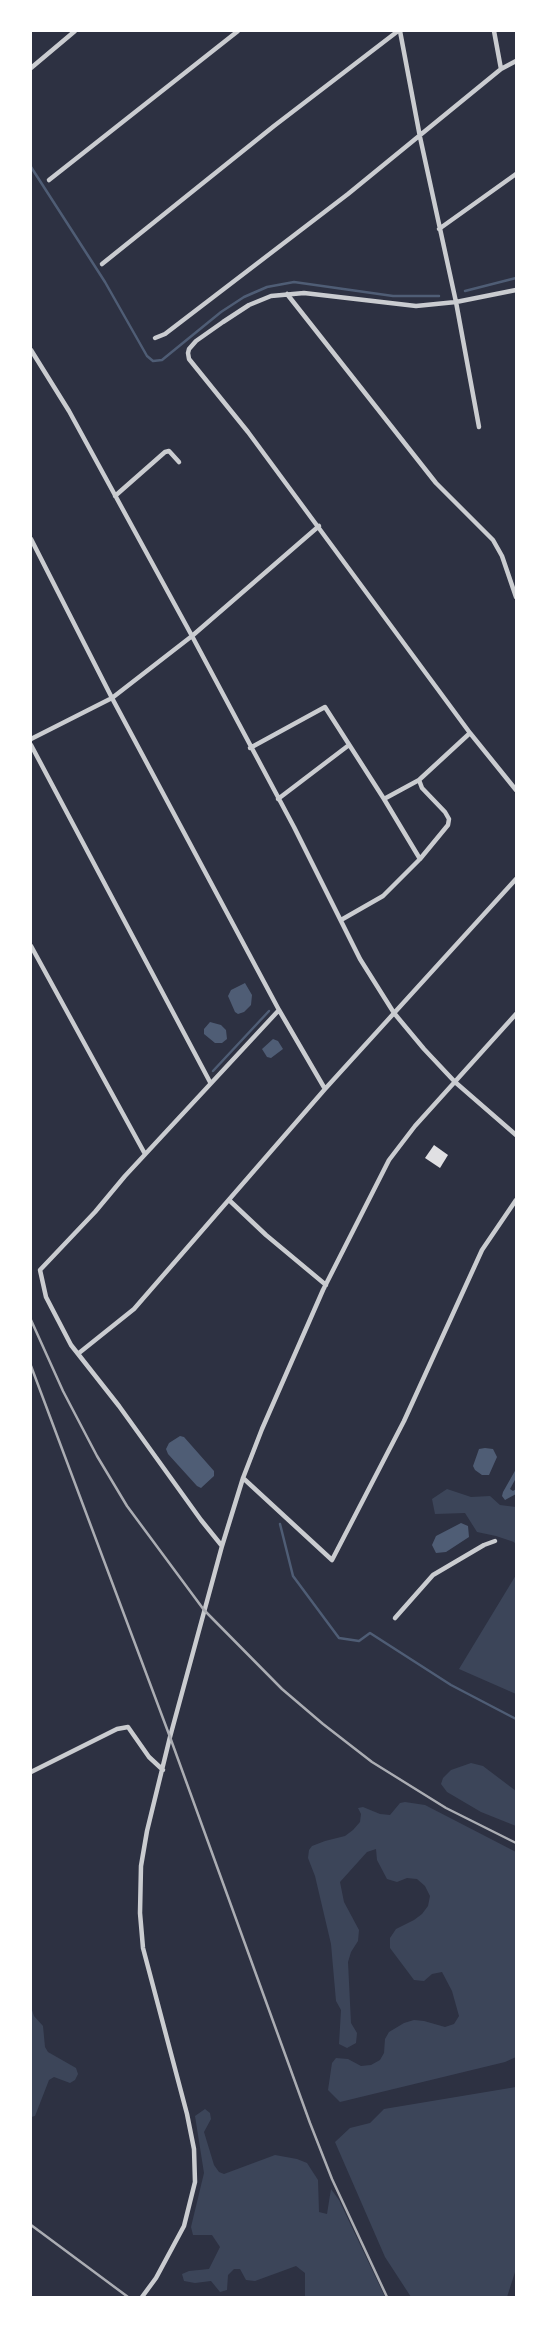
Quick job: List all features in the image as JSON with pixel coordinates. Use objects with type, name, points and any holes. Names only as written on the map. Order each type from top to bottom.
[{"type":"street","points":[[31,68],[75,31]]},
{"type":"street","points":[[49,180],[238,31]]},
{"type":"street","points":[[102,264],[274,126],[399,31],[439,229],[456,302],[479,427]]},
{"type":"street","points":[[494,31],[501,69]]},
{"type":"street","points":[[155,338],[165,334],[420,137],[501,69],[516,61]]},
{"type":"street","points":[[439,229],[516,174]]},
{"type":"street","points":[[516,290],[456,302],[416,306],[326,295],[287,294],[271,296],[244,308],[196,341],[189,348],[188,353],[189,359],[248,432],[470,733],[516,790]]},
{"type":"street","points":[[287,294],[436,483],[493,540],[502,556],[516,597]]},
{"type":"street","points":[[31,350],[69,411],[192,636],[278,798],[360,959],[394,1014],[456,1082],[516,1135]]},
{"type":"street","points":[[115,496],[165,452],[169,451],[178,462]]},
{"type":"street","points":[[31,739],[112,698],[192,636],[319,526]]},
{"type":"street","points":[[31,540],[112,698],[279,1010],[326,1089]]},
{"type":"street","points":[[250,748],[325,707],[420,859]]},
{"type":"street","points":[[384,799],[419,780],[470,733]]},
{"type":"street","points":[[31,745],[210,1082]]},
{"type":"street","points":[[278,798],[349,745]]},
{"type":"street","points":[[341,920],[384,896],[420,859],[448,825],[449,819],[445,812],[422,788],[419,780]]},
{"type":"street","points":[[79,1353],[134,1309],[326,1089],[516,879]]},
{"type":"street","points":[[31,946],[145,1154]]},
{"type":"street","points":[[222,1546],[79,1353],[71,1345],[46,1297],[40,1270],[95,1212],[210,1082],[279,1010]]},
{"type":"street","points":[[142,2297],[156,2278],[184,2226],[195,2182],[193,2142],[143,1948],[140,1913],[141,1866],[147,1831],[162,1770],[222,1546],[243,1478],[262,1429],[326,1285],[389,1160],[415,1126],[516,1014]]},
{"type":"street","points":[[229,1200],[266,1236],[326,1285]]},
{"type":"street","points":[[243,1478],[332,1560],[404,1421],[482,1250],[516,1200]]},
{"type":"street","points":[[395,1618],[433,1576],[495,1540]]},
{"type":"street","points":[[31,1772],[117,1729],[128,1727],[149,1757],[162,1770]]},
{"type":"shaded area","points":[[245,983],[252,995],[251,1005],[244,1012],[238,1014],[235,1012],[228,996],[231,990]]},
{"type":"shaded area","points":[[210,1022],[221,1025],[226,1030],[227,1039],[222,1043],[215,1043],[204,1034],[204,1029]]},
{"type":"shaded area","points":[[273,1039],[278,1041],[283,1049],[271,1058],[267,1057],[262,1049]]},
{"type":"shaded area","points":[[180,1436],[184,1437],[214,1471],[214,1476],[201,1488],[168,1454],[166,1449],[169,1443]]},
{"type":"shaded area","points":[[479,1449],[493,1449],[497,1457],[489,1475],[482,1475],[473,1466]]},
{"type":"shaded area","points":[[516,1469],[516,1478],[510,1489],[513,1491],[516,1489],[516,1494],[505,1500],[502,1496],[503,1492]]},
{"type":"shaded area","points":[[447,1489],[471,1497],[490,1496],[500,1505],[516,1507],[516,1545],[514,1542],[496,1536],[477,1532],[465,1513],[435,1514],[432,1499]]},
{"type":"shaded area","points":[[461,1523],[468,1526],[469,1537],[446,1552],[436,1553],[432,1545],[436,1536]]},
{"type":"shaded area","points":[[516,1575],[516,1694],[459,1669]]},
{"type":"shaded area","points":[[471,1763],[483,1766],[516,1791],[516,1826],[481,1812],[447,1792],[441,1784],[443,1778],[451,1770]]},
{"type":"shaded area","points":[[400,1803],[425,1805],[516,1852],[516,2057],[505,2062],[340,2102],[328,2090],[332,2063],[336,2058],[348,2059],[361,2066],[371,2065],[380,2060],[384,2053],[385,2039],[389,2032],[404,2023],[414,2020],[445,2027],[454,2024],[459,2016],[452,1991],[442,1972],[432,1974],[424,1981],[414,1980],[390,1948],[390,1938],[396,1929],[422,1914],[428,1906],[430,1896],[425,1886],[417,1879],[407,1878],[397,1882],[387,1879],[377,1860],[376,1849],[367,1852],[340,1882],[344,1902],[359,1930],[358,1941],[351,1952],[348,1962],[351,2023],[357,2033],[356,2043],[347,2048],[339,2044],[341,2010],[336,2001],[331,1944],[315,1876],[308,1858],[309,1850],[312,1846],[345,1836],[353,1830],[360,1822],[361,1814],[358,1808],[363,1807],[380,1814],[390,1815]]},
{"type":"shaded area","points":[[31,2007],[34,2016],[43,2026],[45,2047],[48,2052],[76,2068],[78,2074],[75,2080],[70,2083],[54,2077],[49,2080],[35,2116],[31,2117]]},
{"type":"shaded area","points":[[516,2087],[516,2269],[507,2297],[411,2297],[385,2257],[335,2142],[350,2128],[370,2123],[384,2109]]},
{"type":"shaded area","points":[[205,2109],[210,2113],[211,2119],[204,2132],[214,2165],[219,2172],[224,2174],[275,2155],[307,2163],[318,2180],[319,2212],[327,2214],[331,2189],[339,2200],[385,2297],[305,2297],[305,2273],[296,2266],[255,2281],[246,2280],[240,2269],[234,2269],[228,2275],[227,2290],[220,2292],[211,2281],[195,2283],[184,2281],[182,2274],[189,2271],[209,2269],[220,2247],[212,2235],[193,2235],[191,2227],[204,2173],[195,2116]]},
{"type":"building","points":[[434,1145],[448,1155],[440,1168],[425,1158]]},
{"type":"waterway","points":[[31,167],[105,282],[147,356],[153,361],[162,360],[221,312],[244,297],[267,287],[294,282],[393,296],[439,296]]},
{"type":"waterway","points":[[465,291],[516,278]]},
{"type":"waterway","points":[[213,1071],[269,1011]]},
{"type":"waterway","points":[[280,1524],[293,1576],[339,1638],[359,1641],[370,1633],[451,1685],[516,1719]]},
{"type":"railway","points":[[31,1320],[63,1391],[97,1456],[127,1506],[204,1610],[282,1689],[372,1762],[446,1808],[516,1843]]},
{"type":"railway","points":[[31,1366],[170,1737],[310,2123],[332,2179],[387,2297]]},
{"type":"railway","points":[[31,2225],[128,2297]]}]
